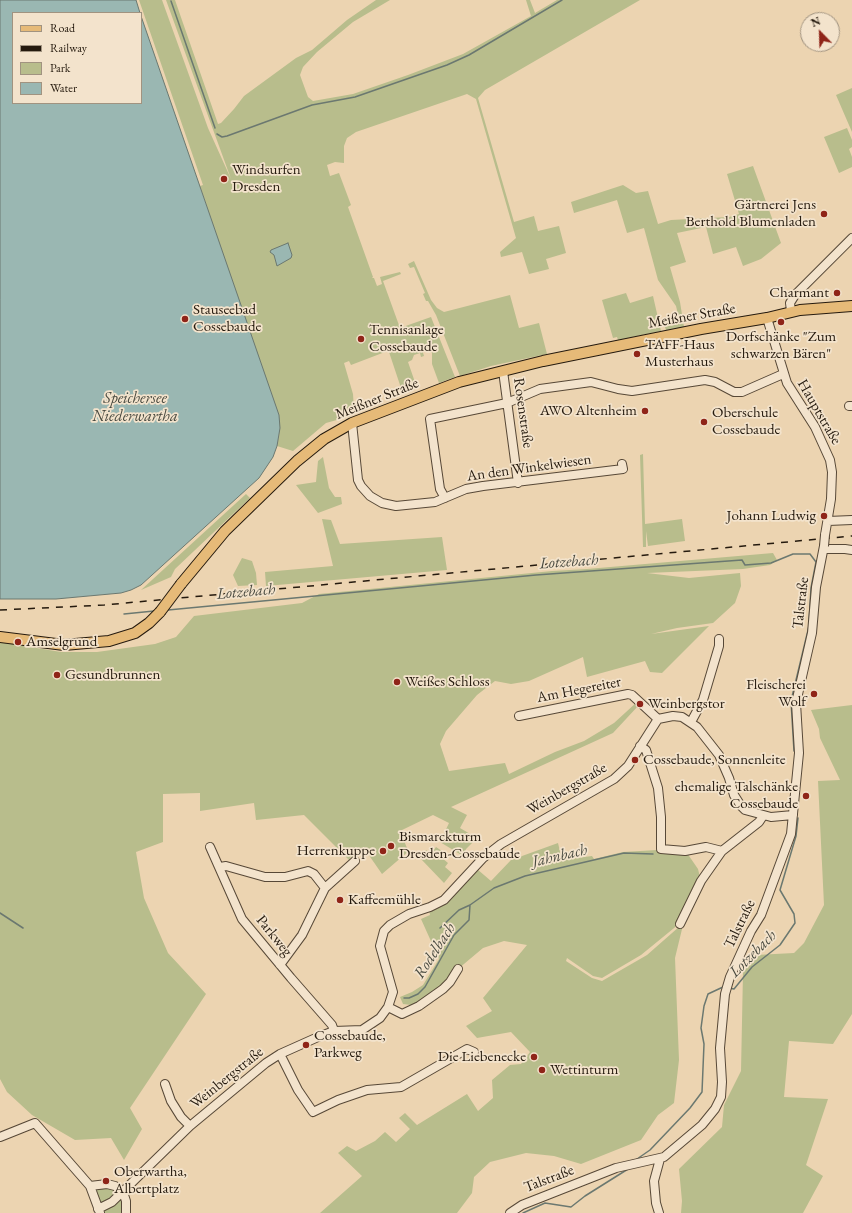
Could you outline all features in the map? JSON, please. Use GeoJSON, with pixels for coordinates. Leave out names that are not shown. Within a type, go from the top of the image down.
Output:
{"type":"FeatureCollection","features":[{"type":"Feature","properties":{"kind":"main road","name":"Meißner Straße"},"geometry":{"type":"LineString","coordinates":[[0,636],[64,645],[115,640],[127,637],[142,629],[160,612],[225,531],[297,461],[324,439],[352,423],[452,385],[503,371],[686,332],[767,318],[791,311],[852,306]]}},
{"type":"Feature","properties":{"kind":"street"},"geometry":{"type":"LineString","coordinates":[[791,311],[790,304],[795,295],[852,238]]}},
{"type":"Feature","properties":{"kind":"street","name":"Hauptstraße"},"geometry":{"type":"LineString","coordinates":[[767,318],[783,374],[790,390],[815,427],[830,460],[832,472],[828,521]]}},
{"type":"Feature","properties":{"kind":"street","name":"Rosenstraße"},"geometry":{"type":"LineString","coordinates":[[503,371],[518,483]]}},
{"type":"Feature","properties":{"kind":"street"},"geometry":{"type":"LineString","coordinates":[[445,498],[440,490],[430,419],[508,403],[540,389],[591,382],[632,391],[705,380],[715,382],[734,392],[742,392],[783,374]]}},
{"type":"Feature","properties":{"kind":"street","name":"An den Winkelwiesen"},"geometry":{"type":"LineString","coordinates":[[352,423],[358,480],[360,486],[370,496],[382,503],[396,506],[435,502],[466,489],[623,470],[622,464]]}},
{"type":"Feature","properties":{"kind":"street"},"geometry":{"type":"LineString","coordinates":[[828,521],[852,520]]}},
{"type":"Feature","properties":{"kind":"street","name":"Talstraße"},"geometry":{"type":"LineString","coordinates":[[510,1213],[522,1205],[616,1168],[660,1159],[670,1154],[702,1125],[715,1108],[720,1096],[722,1082],[720,1048],[725,994],[730,977],[751,931],[761,915],[789,844],[799,753],[796,703],[812,633],[816,587],[828,521]]}},
{"type":"Feature","properties":{"kind":"street"},"geometry":{"type":"LineString","coordinates":[[824,548],[852,550]]}},
{"type":"Feature","properties":{"kind":"street"},"geometry":{"type":"LineString","coordinates":[[691,722],[703,700],[719,646],[719,639]]}},
{"type":"Feature","properties":{"kind":"street","name":"Am Hegereiter"},"geometry":{"type":"LineString","coordinates":[[518,716],[628,694],[632,695],[658,720]]}},
{"type":"Feature","properties":{"kind":"street"},"geometry":{"type":"LineString","coordinates":[[658,720],[673,716],[691,722],[705,736],[719,755],[737,802],[745,810],[763,816],[793,814]]}},
{"type":"Feature","properties":{"kind":"street","name":"Weinbergstraße"},"geometry":{"type":"LineString","coordinates":[[99,1211],[123,1192],[190,1126],[266,1063],[280,1054],[334,1032],[362,1030],[380,1018],[388,1007],[393,988],[380,946],[384,932],[390,925],[409,914],[430,908],[444,900],[482,858],[500,844],[576,799],[609,783],[628,766],[658,720]]}},
{"type":"Feature","properties":{"kind":"street"},"geometry":{"type":"LineString","coordinates":[[640,746],[646,750],[658,788],[662,817],[661,849],[685,851],[706,847],[722,851]]}},
{"type":"Feature","properties":{"kind":"street"},"geometry":{"type":"LineString","coordinates":[[680,924],[702,881],[722,851],[759,822],[763,816]]}},
{"type":"Feature","properties":{"kind":"street","name":"Parkweg"},"geometry":{"type":"LineString","coordinates":[[210,847],[242,919],[280,966],[332,1025],[334,1032]]}},
{"type":"Feature","properties":{"kind":"street"},"geometry":{"type":"LineString","coordinates":[[280,966],[302,935],[325,888],[355,861]]}},
{"type":"Feature","properties":{"kind":"street"},"geometry":{"type":"LineString","coordinates":[[220,867],[226,866],[265,877],[285,877],[308,872],[314,874],[325,888]]}},
{"type":"Feature","properties":{"kind":"street"},"geometry":{"type":"LineString","coordinates":[[388,1007],[402,1014],[419,1006],[443,989],[450,982],[458,969]]}},
{"type":"Feature","properties":{"kind":"street"},"geometry":{"type":"LineString","coordinates":[[280,1054],[298,1090],[313,1112],[338,1100],[367,1090],[401,1087],[467,1050],[474,1052]]}},
{"type":"Feature","properties":{"kind":"street"},"geometry":{"type":"LineString","coordinates":[[164,1084],[171,1101],[181,1117],[190,1126]]}},
{"type":"Feature","properties":{"kind":"street"},"geometry":{"type":"LineString","coordinates":[[0,1137],[35,1123],[90,1186],[99,1211]]}},
{"type":"Feature","properties":{"kind":"street"},"geometry":{"type":"LineString","coordinates":[[659,1213],[656,1203],[654,1181],[660,1159]]}},
{"type":"Feature","properties":{"kind":"street"},"geometry":{"type":"LineString","coordinates":[[90,1186],[107,1184],[115,1186],[123,1192],[126,1201],[126,1213]]}},
{"type":"Feature","properties":{"kind":"green space"},"geometry":{"type":"Polygon","coordinates":[[[139,0],[162,0],[208,128],[231,179],[166,0],[175,0],[218,124],[221,123],[234,109],[244,96],[296,58],[312,50],[347,20],[376,0],[390,0],[353,22],[317,52],[303,67],[300,75],[308,97],[313,101],[353,94],[463,54],[531,16],[526,0],[530,0],[535,13],[557,0],[640,0],[485,90],[478,98],[514,222],[534,216],[538,231],[559,226],[566,253],[546,259],[549,269],[529,274],[522,252],[501,257],[500,252],[516,238],[476,99],[467,94],[356,132],[347,138],[344,146],[344,163],[335,162],[327,165],[330,176],[339,173],[351,205],[348,207],[373,277],[372,278],[374,278],[377,286],[382,284],[380,277],[400,272],[401,274],[383,281],[400,328],[431,317],[455,377],[439,383],[432,364],[432,353],[429,347],[422,349],[424,356],[421,357],[420,353],[414,355],[412,360],[408,362],[417,388],[403,394],[387,346],[383,347],[385,352],[351,365],[349,361],[344,363],[353,394],[354,410],[350,411],[351,416],[326,423],[293,451],[277,446],[279,433],[200,186],[203,185],[139,0]]]}},
{"type":"Feature","properties":{"kind":"green space"},"geometry":{"type":"Polygon","coordinates":[[[852,88],[852,132],[836,95],[852,88]]]}},
{"type":"Feature","properties":{"kind":"green space"},"geometry":{"type":"Polygon","coordinates":[[[847,128],[852,140],[852,147],[849,149],[852,157],[852,167],[839,173],[824,137],[847,128]]]}},
{"type":"Feature","properties":{"kind":"green space"},"geometry":{"type":"Polygon","coordinates":[[[753,166],[781,243],[761,259],[743,266],[736,247],[713,254],[706,227],[677,233],[686,262],[670,267],[680,302],[684,327],[666,330],[665,327],[680,323],[676,306],[658,280],[644,228],[627,233],[617,200],[574,213],[571,202],[623,185],[636,193],[648,191],[658,224],[671,220],[729,217],[739,214],[727,174],[753,166]]]}},
{"type":"Feature","properties":{"kind":"green space"},"geometry":{"type":"Polygon","coordinates":[[[414,261],[431,300],[437,308],[444,312],[510,295],[519,328],[539,323],[547,354],[491,366],[460,376],[436,315],[423,294],[425,293],[414,267],[410,268],[408,264],[414,261]]]}},
{"type":"Feature","properties":{"kind":"green space"},"geometry":{"type":"Polygon","coordinates":[[[626,293],[630,303],[653,296],[661,331],[618,340],[617,337],[613,338],[602,300],[626,293]]]}},
{"type":"Feature","properties":{"kind":"green space"},"geometry":{"type":"Polygon","coordinates":[[[643,454],[645,524],[682,519],[685,541],[648,546],[646,531],[646,547],[643,547],[640,455],[643,454]]]}},
{"type":"Feature","properties":{"kind":"green space"},"geometry":{"type":"Polygon","coordinates":[[[323,457],[329,488],[335,497],[341,497],[342,504],[318,513],[296,485],[316,482],[318,461],[323,457]]]}},
{"type":"Feature","properties":{"kind":"green space"},"geometry":{"type":"Polygon","coordinates":[[[246,494],[250,498],[175,569],[171,577],[141,590],[246,494]]]}},
{"type":"Feature","properties":{"kind":"green space"},"geometry":{"type":"Polygon","coordinates":[[[322,519],[331,520],[340,544],[442,537],[447,570],[266,586],[265,572],[333,566],[322,519]]]}},
{"type":"Feature","properties":{"kind":"green space"},"geometry":{"type":"Polygon","coordinates":[[[773,553],[777,560],[770,565],[743,569],[647,573],[689,578],[740,573],[741,586],[735,603],[713,623],[677,628],[651,634],[709,626],[662,673],[650,672],[645,661],[587,677],[583,657],[529,681],[511,684],[495,681],[477,695],[446,731],[440,744],[449,771],[505,763],[509,774],[555,752],[584,741],[614,723],[637,702],[639,705],[613,733],[451,807],[467,815],[460,828],[477,838],[466,849],[463,856],[440,842],[449,823],[433,815],[400,831],[407,848],[410,850],[382,874],[366,851],[354,859],[351,857],[349,860],[304,815],[256,820],[254,803],[200,811],[200,793],[163,794],[163,842],[136,852],[144,898],[168,953],[206,994],[130,1108],[142,1129],[124,1160],[111,1138],[75,1140],[32,1115],[7,1092],[0,1079],[0,642],[61,652],[97,652],[155,644],[176,637],[194,616],[302,603],[319,594],[552,571],[773,553]]]}},
{"type":"Feature","properties":{"kind":"green space"},"geometry":{"type":"Polygon","coordinates":[[[242,558],[252,561],[256,573],[257,585],[238,586],[233,575],[242,558]]]}},
{"type":"Feature","properties":{"kind":"green space"},"geometry":{"type":"Polygon","coordinates":[[[852,705],[852,1014],[833,1044],[789,1041],[784,1097],[828,1099],[806,1165],[823,1176],[803,1213],[681,1213],[682,1201],[679,1169],[722,1127],[724,1105],[741,1071],[743,972],[756,955],[794,953],[804,943],[824,905],[818,781],[840,780],[820,738],[819,729],[811,710],[852,705]]]}},
{"type":"Feature","properties":{"kind":"green space"},"geometry":{"type":"Polygon","coordinates":[[[558,843],[562,860],[592,856],[594,859],[623,852],[657,850],[687,853],[698,869],[701,881],[683,925],[675,958],[679,1060],[674,1103],[658,1115],[641,1140],[581,1164],[554,1156],[526,1153],[490,1162],[474,1177],[472,1193],[457,1213],[320,1213],[362,1176],[338,1153],[347,1146],[356,1151],[375,1141],[385,1132],[396,1142],[410,1129],[399,1118],[405,1113],[417,1125],[467,1094],[478,1111],[493,1098],[492,1080],[510,1065],[521,1064],[530,1052],[511,1032],[477,1038],[466,1026],[492,1011],[483,998],[527,945],[504,941],[483,948],[458,969],[450,982],[419,1006],[403,1004],[400,997],[423,985],[439,959],[421,919],[430,915],[429,910],[477,869],[491,881],[511,860],[558,843]],[[679,924],[641,955],[602,978],[593,976],[567,958],[566,961],[592,978],[602,981],[647,955],[680,926],[679,924]]]}},
{"type":"Feature","properties":{"kind":"green space"},"geometry":{"type":"Polygon","coordinates":[[[436,847],[445,853],[442,858],[448,863],[445,867],[452,873],[444,883],[421,859],[426,850],[431,854],[436,847]]]}},
{"type":"Feature","properties":{"kind":"green space"},"geometry":{"type":"Polygon","coordinates":[[[110,1187],[117,1191],[122,1198],[124,1213],[103,1213],[94,1189],[110,1187]]]}},
{"type":"Feature","properties":{"kind":"water","name":"Speichersee Niederwartha"},"geometry":{"type":"Polygon","coordinates":[[[0,0],[136,0],[140,12],[12,12],[12,104],[142,104],[142,19],[279,415],[280,428],[277,446],[273,457],[259,478],[141,585],[121,593],[56,599],[0,599],[0,0]]]}},
{"type":"Feature","properties":{"kind":"water"},"geometry":{"type":"Polygon","coordinates":[[[288,243],[292,255],[291,258],[277,266],[274,255],[270,252],[271,250],[288,243]]]}},
{"type":"Feature","properties":{"kind":"waterway"},"geometry":{"type":"LineString","coordinates":[[217,134],[222,137],[227,136],[312,105],[355,97],[447,65],[469,55],[562,0]]}},
{"type":"Feature","properties":{"kind":"waterway"},"geometry":{"type":"LineString","coordinates":[[171,1],[215,128]]}},
{"type":"Feature","properties":{"kind":"waterway","name":"Lotzebach"},"geometry":{"type":"LineString","coordinates":[[168,610],[536,575],[742,560],[745,565],[771,563],[793,554],[810,554],[816,562],[811,588],[809,622]]}},
{"type":"Feature","properties":{"kind":"waterway","name":"Lotzebach"},"geometry":{"type":"LineString","coordinates":[[124,614],[154,611]]}},
{"type":"Feature","properties":{"kind":"waterway","name":"Lotzebach"},"geometry":{"type":"LineString","coordinates":[[794,751],[791,701],[809,626]]}},
{"type":"Feature","properties":{"kind":"waterway","name":"Lotzebach"},"geometry":{"type":"LineString","coordinates":[[729,988],[734,989],[752,967],[780,945],[795,923],[794,914],[780,890],[796,836],[798,818]]}},
{"type":"Feature","properties":{"kind":"waterway","name":"Jahnbach"},"geometry":{"type":"LineString","coordinates":[[440,928],[459,910],[470,905],[494,888],[525,876],[624,853],[653,854]]}},
{"type":"Feature","properties":{"kind":"waterway","name":"Rodelbach"},"geometry":{"type":"LineString","coordinates":[[404,998],[409,998],[418,994],[425,987],[454,935],[469,920],[470,905]]}},
{"type":"Feature","properties":{"kind":"waterway"},"geometry":{"type":"LineString","coordinates":[[0,913],[23,928]]}},
{"type":"Feature","properties":{"kind":"waterway","name":"Lotzebach"},"geometry":{"type":"LineString","coordinates":[[637,1159],[650,1150],[690,1108],[702,1092],[704,1044],[701,1028],[704,1006],[708,994],[723,987]]}},
{"type":"Feature","properties":{"kind":"waterway","name":"Lotzebach"},"geometry":{"type":"LineString","coordinates":[[523,1213],[545,1203],[571,1207],[585,1196],[628,1169]]}},
{"type":"Feature","properties":{"kind":"railway"},"geometry":{"type":"LineString","coordinates":[[0,610],[104,605],[852,536]]}},
{"type":"Feature","properties":{"kind":"place","name":"Windsurfen Dresden"},"geometry":{"type":"Point","coordinates":[224,179]}},
{"type":"Feature","properties":{"kind":"place","name":"Gärtnerei Jens Berthold Blumenladen"},"geometry":{"type":"Point","coordinates":[824,214]}},
{"type":"Feature","properties":{"kind":"place","name":"Charmant"},"geometry":{"type":"Point","coordinates":[837,293]}},
{"type":"Feature","properties":{"kind":"place","name":"Stauseebad Cossebaude"},"geometry":{"type":"Point","coordinates":[185,319]}},
{"type":"Feature","properties":{"kind":"place","name":"Dorfschänke \"Zum schwarzen Bären\""},"geometry":{"type":"Point","coordinates":[781,322]}},
{"type":"Feature","properties":{"kind":"place","name":"Tennisanlage Cossebaude"},"geometry":{"type":"Point","coordinates":[361,339]}},
{"type":"Feature","properties":{"kind":"place","name":"TAFF-Haus Musterhaus"},"geometry":{"type":"Point","coordinates":[637,354]}},
{"type":"Feature","properties":{"kind":"place","name":"AWO Altenheim"},"geometry":{"type":"Point","coordinates":[645,411]}},
{"type":"Feature","properties":{"kind":"place","name":"Oberschule Cossebaude"},"geometry":{"type":"Point","coordinates":[704,422]}},
{"type":"Feature","properties":{"kind":"place","name":"Johann Ludwig"},"geometry":{"type":"Point","coordinates":[824,516]}},
{"type":"Feature","properties":{"kind":"place","name":"Amselgrund"},"geometry":{"type":"Point","coordinates":[18,642]}},
{"type":"Feature","properties":{"kind":"place","name":"Gesundbrunnen"},"geometry":{"type":"Point","coordinates":[57,675]}},
{"type":"Feature","properties":{"kind":"place","name":"Weißes Schloss"},"geometry":{"type":"Point","coordinates":[397,682]}},
{"type":"Feature","properties":{"kind":"place","name":"Fleischerei Wolf"},"geometry":{"type":"Point","coordinates":[814,694]}},
{"type":"Feature","properties":{"kind":"place","name":"Weinbergstor"},"geometry":{"type":"Point","coordinates":[640,704]}},
{"type":"Feature","properties":{"kind":"place","name":"Cossebaude, Sonnenleite"},"geometry":{"type":"Point","coordinates":[635,760]}},
{"type":"Feature","properties":{"kind":"place","name":"ehemalige Talschänke Cossebaude"},"geometry":{"type":"Point","coordinates":[806,796]}},
{"type":"Feature","properties":{"kind":"place","name":"Bismarckturm Dresden-Cossebaude"},"geometry":{"type":"Point","coordinates":[391,846]}},
{"type":"Feature","properties":{"kind":"place","name":"Herrenkuppe"},"geometry":{"type":"Point","coordinates":[383,851]}},
{"type":"Feature","properties":{"kind":"place","name":"Kaffeemühle"},"geometry":{"type":"Point","coordinates":[340,900]}},
{"type":"Feature","properties":{"kind":"place","name":"Cossebaude, Parkweg"},"geometry":{"type":"Point","coordinates":[306,1045]}},
{"type":"Feature","properties":{"kind":"place","name":"Die Liebenecke"},"geometry":{"type":"Point","coordinates":[534,1057]}},
{"type":"Feature","properties":{"kind":"place","name":"Wettinturm"},"geometry":{"type":"Point","coordinates":[542,1070]}},
{"type":"Feature","properties":{"kind":"place","name":"Oberwartha, Albertplatz"},"geometry":{"type":"Point","coordinates":[106,1181]}}]}
